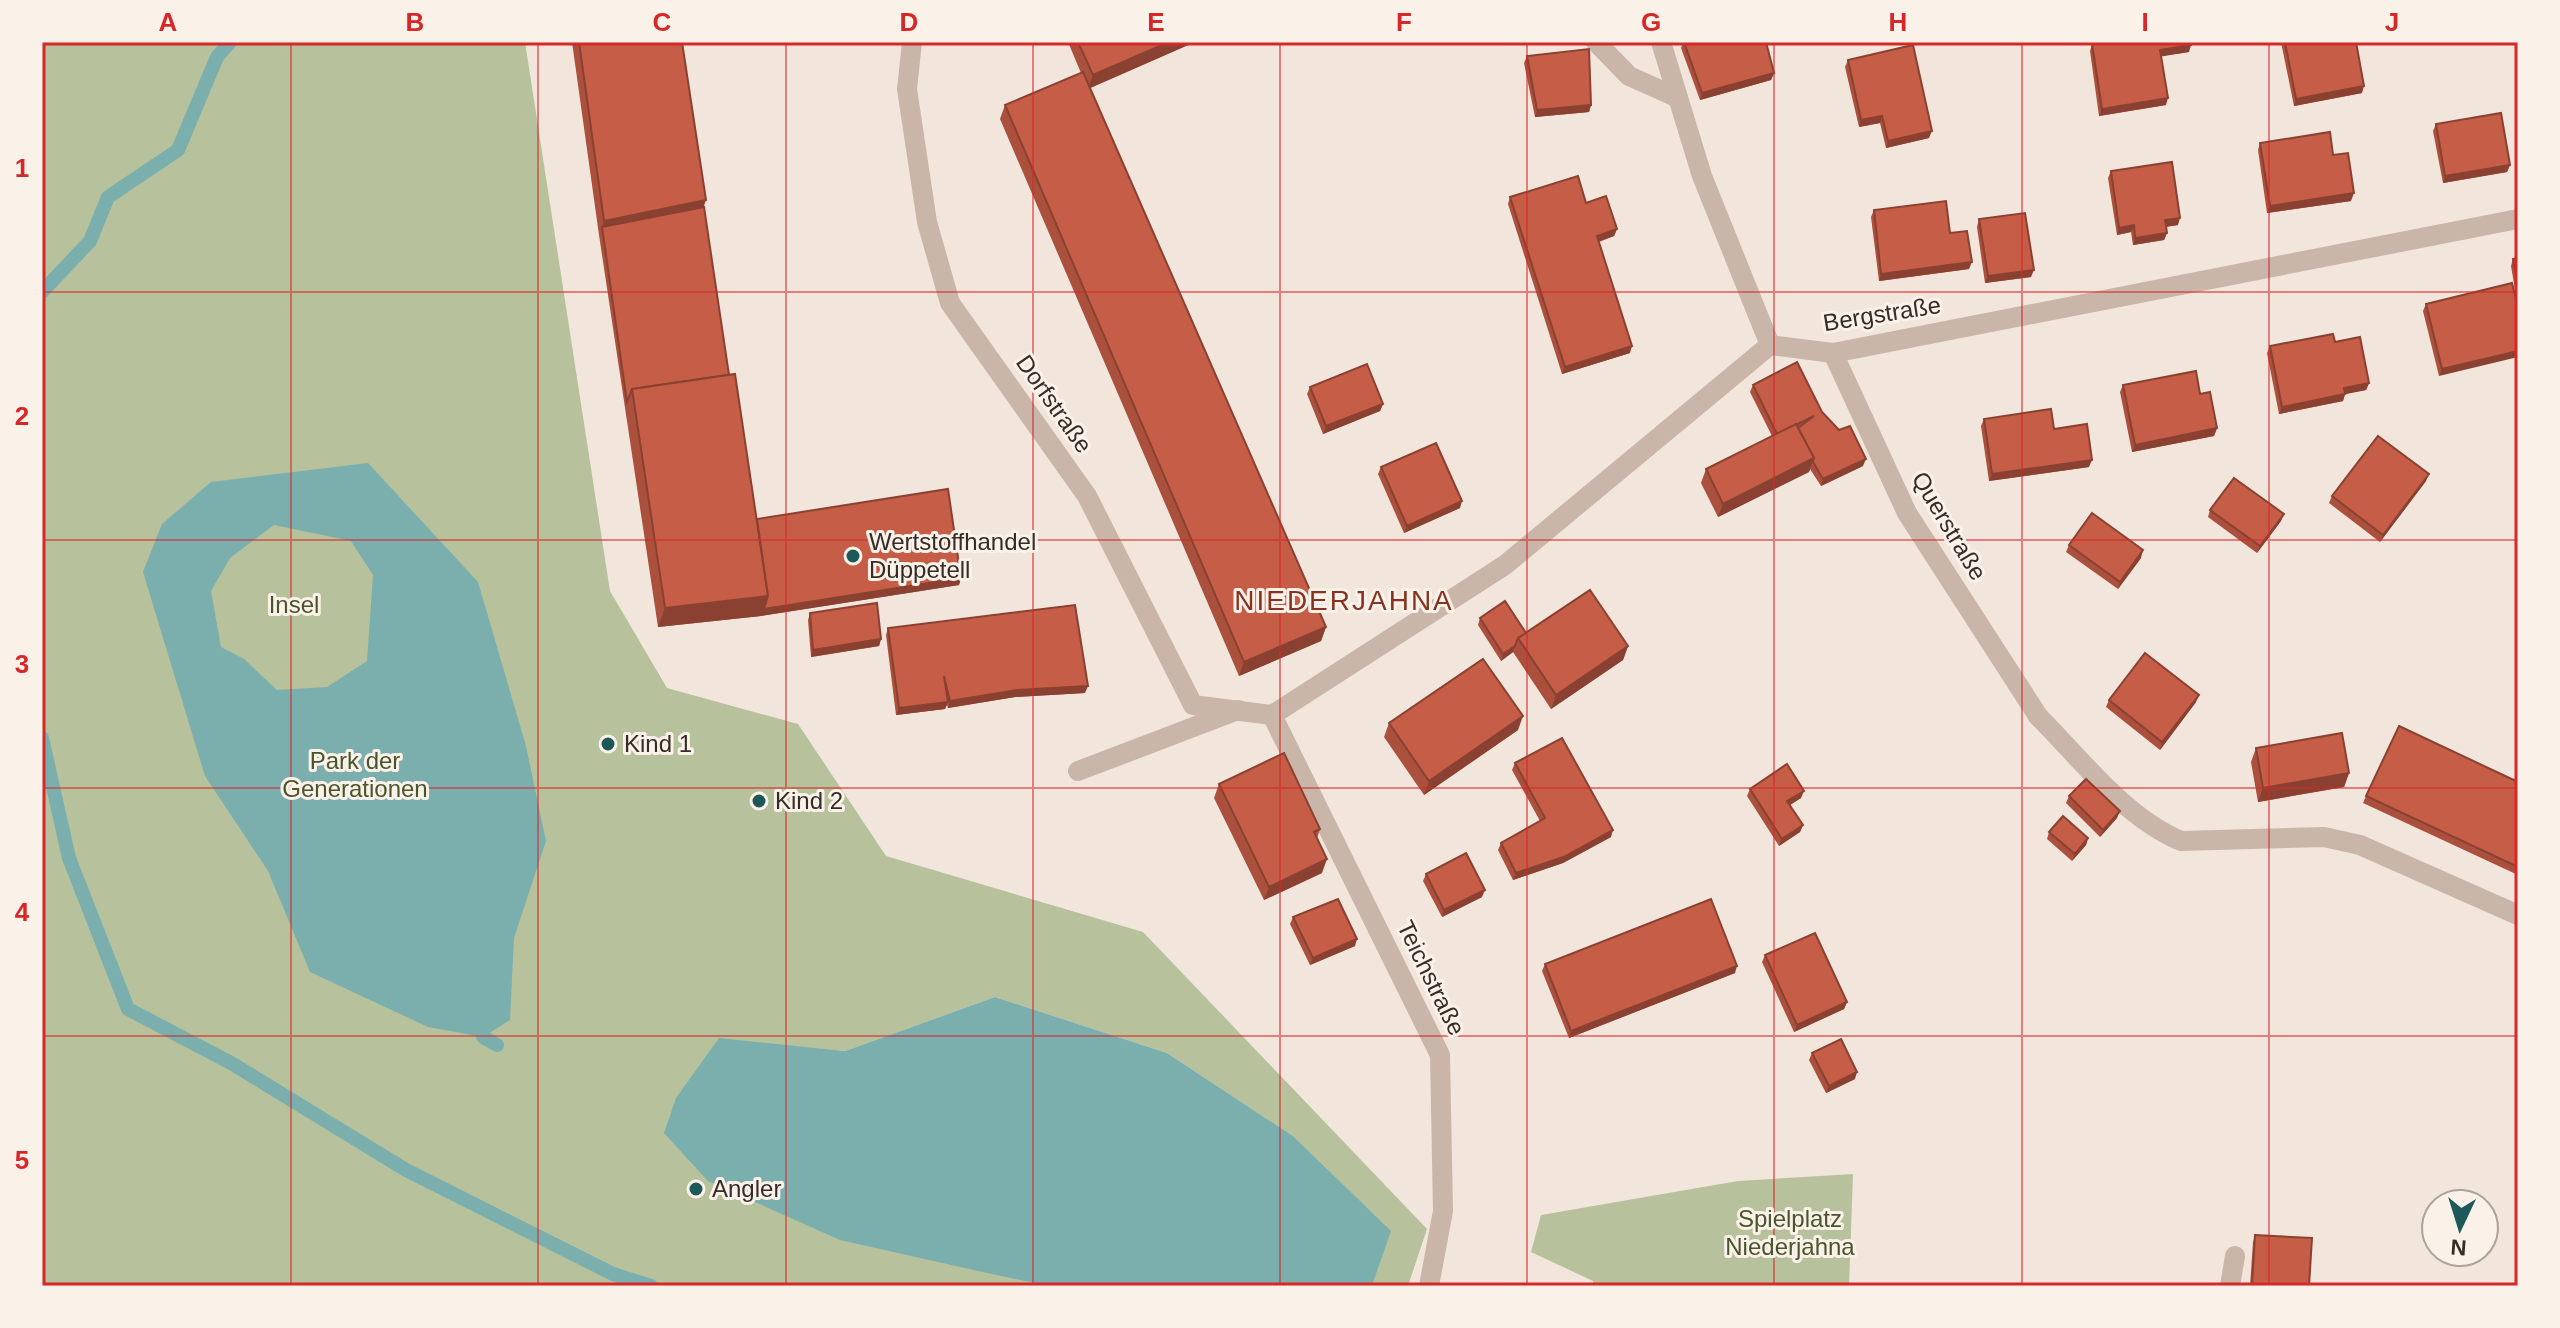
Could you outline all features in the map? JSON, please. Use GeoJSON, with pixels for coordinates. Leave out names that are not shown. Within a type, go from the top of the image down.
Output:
{"type":"FeatureCollection","features":[{"type":"Feature","properties":{"kind":"street","name":"Dorfstraße"},"geometry":{"type":"LineString","coordinates":[[912,42],[907,89],[927,222],[950,303],[1087,496],[1193,705],[1272,715]]}},
{"type":"Feature","properties":{"kind":"street"},"geometry":{"type":"LineString","coordinates":[[1596,42],[1629,76],[1678,98]]}},
{"type":"Feature","properties":{"kind":"street"},"geometry":{"type":"LineString","coordinates":[[1272,715],[1505,565],[1770,345],[1702,176],[1661,42]]}},
{"type":"Feature","properties":{"kind":"street","name":"Bergstraße"},"geometry":{"type":"LineString","coordinates":[[1770,345],[1833,353],[2518,219]]}},
{"type":"Feature","properties":{"kind":"street","name":"Querstraße"},"geometry":{"type":"LineString","coordinates":[[1833,353],[1907,513],[2038,716],[2136,814],[2160,832],[2181,841],[2324,837],[2360,845],[2518,915]]}},
{"type":"Feature","properties":{"kind":"street"},"geometry":{"type":"LineString","coordinates":[[1078,771],[1238,710]]}},
{"type":"Feature","properties":{"kind":"street","name":"Teichstraße"},"geometry":{"type":"LineString","coordinates":[[1272,715],[1440,1055],[1443,1211],[1429,1286]]}},
{"type":"Feature","properties":{"kind":"street"},"geometry":{"type":"LineString","coordinates":[[2230,1286],[2235,1256]]}},
{"type":"Feature","properties":{"kind":"green space","name":"Park der Generationen"},"geometry":{"type":"Polygon","coordinates":[[[42,42],[525,42],[610,591],[667,688],[798,724],[886,856],[1143,932],[1427,1229],[1408,1286],[1372,1286],[1390,1231],[1293,1136],[1167,1053],[995,997],[845,1051],[759,1043],[1054,1286],[42,1286],[42,42]]]}},
{"type":"Feature","properties":{"kind":"green space","name":"Spielplatz Niederjahna"},"geometry":{"type":"Polygon","coordinates":[[[1853,1174],[1849,1286],[1593,1286],[1593,1281],[1531,1252],[1541,1215],[1738,1181],[1853,1174]]]}},
{"type":"Feature","properties":{"kind":"water"},"geometry":{"type":"Polygon","coordinates":[[[368,463],[478,582],[526,746],[546,841],[514,938],[510,1020],[483,1037],[428,1027],[310,972],[268,871],[205,776],[143,572],[162,524],[211,482],[368,463]],[[274,525],[230,558],[211,591],[221,647],[244,659],[277,690],[327,687],[367,661],[373,575],[351,541],[274,525]]]}},
{"type":"Feature","properties":{"kind":"water"},"geometry":{"type":"Polygon","coordinates":[[[995,997],[1167,1053],[1293,1136],[1391,1231],[1372,1286],[1049,1286],[978,1271],[840,1240],[708,1181],[664,1133],[676,1098],[719,1038],[845,1051],[995,997]]]}},
{"type":"Feature","properties":{"kind":"building"},"geometry":{"type":"Polygon","coordinates":[[[579,42],[682,42],[706,200],[604,221],[579,42]]]}},
{"type":"Feature","properties":{"kind":"building"},"geometry":{"type":"Polygon","coordinates":[[[1078,42],[1169,42],[1093,75],[1078,42]]]}},
{"type":"Feature","properties":{"kind":"building"},"geometry":{"type":"Polygon","coordinates":[[[1684,42],[1766,42],[1774,73],[1702,93],[1684,42]]]}},
{"type":"Feature","properties":{"kind":"building"},"geometry":{"type":"Polygon","coordinates":[[[2191,42],[2191,45],[2160,50],[2168,98],[2102,109],[2092,44],[2191,42]]]}},
{"type":"Feature","properties":{"kind":"building"},"geometry":{"type":"Polygon","coordinates":[[[2285,42],[2356,42],[2364,86],[2296,99],[2285,42]]]}},
{"type":"Feature","properties":{"kind":"building"},"geometry":{"type":"Polygon","coordinates":[[[1913,45],[1932,131],[1888,141],[1882,116],[1861,120],[1848,60],[1913,45]]]}},
{"type":"Feature","properties":{"kind":"building"},"geometry":{"type":"Polygon","coordinates":[[[1589,49],[1591,105],[1537,110],[1527,56],[1589,49]]]}},
{"type":"Feature","properties":{"kind":"building"},"geometry":{"type":"Polygon","coordinates":[[[1083,72],[1326,627],[1244,662],[1005,105],[1083,72]]]}},
{"type":"Feature","properties":{"kind":"building"},"geometry":{"type":"Polygon","coordinates":[[[2501,113],[2510,165],[2445,176],[2436,124],[2501,113]]]}},
{"type":"Feature","properties":{"kind":"building"},"geometry":{"type":"Polygon","coordinates":[[[2330,132],[2333,155],[2348,153],[2354,193],[2270,206],[2260,143],[2330,132]]]}},
{"type":"Feature","properties":{"kind":"building"},"geometry":{"type":"Polygon","coordinates":[[[2172,162],[2180,218],[2165,220],[2167,233],[2135,238],[2134,225],[2119,228],[2111,171],[2172,162]]]}},
{"type":"Feature","properties":{"kind":"building"},"geometry":{"type":"Polygon","coordinates":[[[1578,176],[1586,203],[1606,196],[1617,229],[1597,236],[1632,346],[1565,367],[1510,197],[1578,176]]]}},
{"type":"Feature","properties":{"kind":"building"},"geometry":{"type":"Polygon","coordinates":[[[1946,201],[1950,233],[1967,231],[1972,262],[1881,274],[1874,210],[1946,201]]]}},
{"type":"Feature","properties":{"kind":"building"},"geometry":{"type":"Polygon","coordinates":[[[704,207],[729,375],[632,389],[627,402],[602,227],[704,207]]]}},
{"type":"Feature","properties":{"kind":"building"},"geometry":{"type":"Polygon","coordinates":[[[2025,213],[2034,270],[1988,276],[1979,219],[2025,213]]]}},
{"type":"Feature","properties":{"kind":"building"},"geometry":{"type":"Polygon","coordinates":[[[2518,258],[2518,286],[2513,259],[2518,258]]]}},
{"type":"Feature","properties":{"kind":"building"},"geometry":{"type":"Polygon","coordinates":[[[2512,283],[2518,307],[2518,351],[2442,369],[2426,304],[2512,283]]]}},
{"type":"Feature","properties":{"kind":"building"},"geometry":{"type":"Polygon","coordinates":[[[2333,334],[2335,342],[2360,337],[2369,383],[2344,388],[2345,394],[2282,407],[2270,346],[2333,334]]]}},
{"type":"Feature","properties":{"kind":"building"},"geometry":{"type":"Polygon","coordinates":[[[1797,362],[1822,412],[1839,430],[1850,426],[1866,459],[1823,479],[1798,428],[1814,416],[1777,434],[1753,385],[1797,362]]]}},
{"type":"Feature","properties":{"kind":"building"},"geometry":{"type":"Polygon","coordinates":[[[1367,364],[1383,404],[1326,426],[1310,387],[1367,364]]]}},
{"type":"Feature","properties":{"kind":"building"},"geometry":{"type":"Polygon","coordinates":[[[2196,371],[2200,394],[2210,392],[2217,428],[2135,445],[2123,385],[2196,371]]]}},
{"type":"Feature","properties":{"kind":"building"},"geometry":{"type":"Polygon","coordinates":[[[735,374],[768,596],[665,608],[632,389],[735,374]]]}},
{"type":"Feature","properties":{"kind":"building"},"geometry":{"type":"Polygon","coordinates":[[[2051,409],[2054,429],[2087,424],[2092,460],[1992,474],[1984,419],[2051,409]]]}},
{"type":"Feature","properties":{"kind":"building"},"geometry":{"type":"Polygon","coordinates":[[[1796,424],[1814,458],[1723,504],[1706,469],[1796,424]]]}},
{"type":"Feature","properties":{"kind":"building"},"geometry":{"type":"Polygon","coordinates":[[[2378,436],[2429,474],[2383,535],[2332,496],[2378,436]]]}},
{"type":"Feature","properties":{"kind":"building"},"geometry":{"type":"Polygon","coordinates":[[[1436,443],[1462,501],[1407,526],[1381,467],[1436,443]]]}},
{"type":"Feature","properties":{"kind":"building"},"geometry":{"type":"Polygon","coordinates":[[[2234,478],[2284,514],[2260,546],[2210,510],[2234,478]]]}},
{"type":"Feature","properties":{"kind":"building","name":"Wertstoffhandel Düppetell"},"geometry":{"type":"Polygon","coordinates":[[[948,489],[961,578],[764,609],[768,596],[757,519],[948,489]]]}},
{"type":"Feature","properties":{"kind":"building"},"geometry":{"type":"Polygon","coordinates":[[[2092,513],[2143,550],[2120,582],[2069,545],[2092,513]]]}},
{"type":"Feature","properties":{"kind":"building"},"geometry":{"type":"Polygon","coordinates":[[[1590,590],[1628,646],[1556,695],[1518,638],[1590,590]]]}},
{"type":"Feature","properties":{"kind":"building"},"geometry":{"type":"Polygon","coordinates":[[[1505,601],[1526,633],[1503,654],[1480,618],[1505,601]]]}},
{"type":"Feature","properties":{"kind":"building"},"geometry":{"type":"Polygon","coordinates":[[[877,603],[881,639],[813,650],[810,613],[877,603]]]}},
{"type":"Feature","properties":{"kind":"building"},"geometry":{"type":"Polygon","coordinates":[[[1075,605],[1088,686],[1017,690],[950,701],[944,676],[948,702],[899,708],[888,628],[1075,605]]]}},
{"type":"Feature","properties":{"kind":"building"},"geometry":{"type":"Polygon","coordinates":[[[2145,653],[2199,695],[2162,742],[2109,700],[2145,653]]]}},
{"type":"Feature","properties":{"kind":"building"},"geometry":{"type":"Polygon","coordinates":[[[1483,659],[1523,716],[1429,781],[1389,723],[1483,659]]]}},
{"type":"Feature","properties":{"kind":"building"},"geometry":{"type":"Polygon","coordinates":[[[2399,726],[2518,782],[2518,867],[2366,796],[2399,726]]]}},
{"type":"Feature","properties":{"kind":"building"},"geometry":{"type":"Polygon","coordinates":[[[2342,733],[2349,773],[2263,788],[2256,748],[2342,733]]]}},
{"type":"Feature","properties":{"kind":"building"},"geometry":{"type":"Polygon","coordinates":[[[1562,738],[1613,830],[1566,856],[1516,873],[1501,843],[1545,818],[1515,763],[1562,738]]]}},
{"type":"Feature","properties":{"kind":"building"},"geometry":{"type":"Polygon","coordinates":[[[1284,753],[1320,829],[1314,832],[1327,859],[1269,887],[1219,784],[1284,753]]]}},
{"type":"Feature","properties":{"kind":"building"},"geometry":{"type":"Polygon","coordinates":[[[1787,764],[1804,791],[1787,801],[1803,825],[1782,839],[1750,789],[1787,764]]]}},
{"type":"Feature","properties":{"kind":"building"},"geometry":{"type":"Polygon","coordinates":[[[2086,779],[2120,811],[2103,830],[2069,796],[2086,779]]]}},
{"type":"Feature","properties":{"kind":"building"},"geometry":{"type":"Polygon","coordinates":[[[2063,816],[2088,838],[2075,854],[2049,832],[2063,816]]]}},
{"type":"Feature","properties":{"kind":"building"},"geometry":{"type":"Polygon","coordinates":[[[1466,853],[1485,890],[1444,910],[1426,874],[1466,853]]]}},
{"type":"Feature","properties":{"kind":"building"},"geometry":{"type":"Polygon","coordinates":[[[1338,899],[1357,939],[1313,958],[1293,917],[1338,899]]]}},
{"type":"Feature","properties":{"kind":"building"},"geometry":{"type":"Polygon","coordinates":[[[1711,899],[1737,966],[1571,1031],[1545,964],[1711,899]]]}},
{"type":"Feature","properties":{"kind":"building"},"geometry":{"type":"Polygon","coordinates":[[[1815,933],[1847,1002],[1797,1025],[1765,955],[1815,933]]]}},
{"type":"Feature","properties":{"kind":"building"},"geometry":{"type":"Polygon","coordinates":[[[1841,1039],[1857,1072],[1829,1086],[1812,1053],[1841,1039]]]}},
{"type":"Feature","properties":{"kind":"building"},"geometry":{"type":"Polygon","coordinates":[[[2255,1235],[2312,1238],[2309,1286],[2252,1286],[2255,1235]]]}},
{"type":"Feature","properties":{"kind":"waterway"},"geometry":{"type":"LineString","coordinates":[[42,292],[90,241],[108,197],[178,150],[217,57],[230,42]]}},
{"type":"Feature","properties":{"kind":"waterway"},"geometry":{"type":"LineString","coordinates":[[42,738],[69,858],[128,1009],[231,1063],[406,1170],[613,1274],[651,1286]]}},
{"type":"Feature","properties":{"kind":"waterway"},"geometry":{"type":"LineString","coordinates":[[483,1037],[497,1045]]}},
{"type":"Feature","properties":{"kind":"place","name":"Wertstoffhandel Düppetell"},"geometry":{"type":"Point","coordinates":[853,556]}},
{"type":"Feature","properties":{"kind":"place","name":"Kind 1"},"geometry":{"type":"Point","coordinates":[608,744]}},
{"type":"Feature","properties":{"kind":"place","name":"Kind 2"},"geometry":{"type":"Point","coordinates":[759,801]}},
{"type":"Feature","properties":{"kind":"place","name":"Angler"},"geometry":{"type":"Point","coordinates":[696,1189]}},
{"type":"Feature","properties":{"kind":"district","name":"NIEDERJAHNA"},"geometry":{"type":"Point","coordinates":[1344,600]}},
{"type":"Feature","properties":{"kind":"park label","name":"Insel"},"geometry":{"type":"Point","coordinates":[294,605]}}]}
